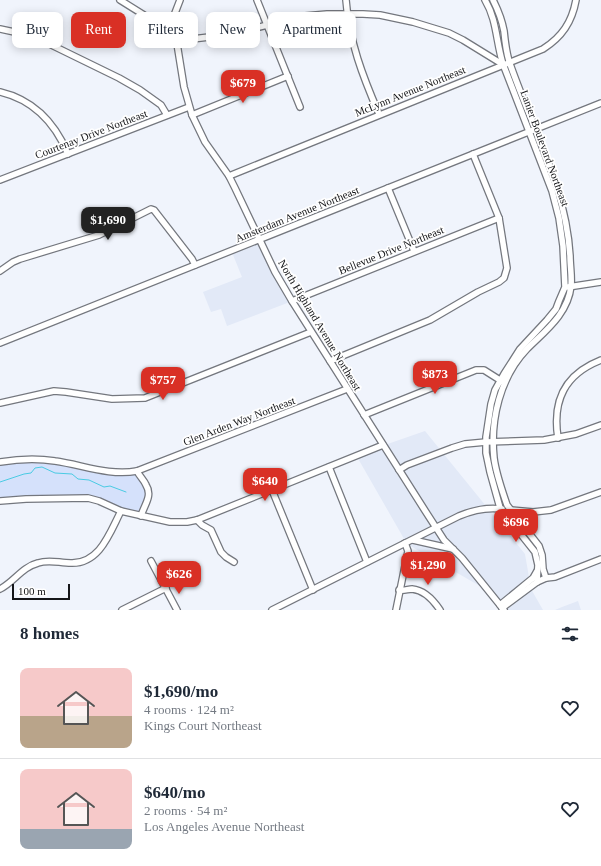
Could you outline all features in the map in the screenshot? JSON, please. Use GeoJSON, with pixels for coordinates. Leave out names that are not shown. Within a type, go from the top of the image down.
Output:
{"type":"FeatureCollection","features":[{"type":"Feature","properties":{"kind":"street"},"geometry":{"type":"LineString","coordinates":[[120,0],[139,12]]}},
{"type":"Feature","properties":{"kind":"street","name":"North Highland Avenue Northeast"},"geometry":{"type":"LineString","coordinates":[[176,12],[180,0]]}},
{"type":"Feature","properties":{"kind":"street"},"geometry":{"type":"LineString","coordinates":[[257,0],[300,107]]}},
{"type":"Feature","properties":{"kind":"street"},"geometry":{"type":"LineString","coordinates":[[346,0],[347,12]]}},
{"type":"Feature","properties":{"kind":"street","name":"Lanier Boulevard Northeast"},"geometry":{"type":"LineString","coordinates":[[485,0],[495,24],[502,64],[563,221]]}},
{"type":"Feature","properties":{"kind":"street","name":"Lanier Boulevard Northeast"},"geometry":{"type":"LineString","coordinates":[[493,0],[499,14],[509,62],[556,184],[563,221],[563,246],[568,287],[556,310],[510,362],[491,404],[487,423],[486,442],[486,453],[490,472],[505,509],[535,552],[540,570],[546,578]]}},
{"type":"Feature","properties":{"kind":"street","name":"McLynn Avenue Northeast"},"geometry":{"type":"LineString","coordinates":[[229,176],[502,64],[543,49],[557,39],[568,24],[576,0]]}},
{"type":"Feature","properties":{"kind":"street"},"geometry":{"type":"LineString","coordinates":[[356,13],[396,18],[430,27],[463,40],[502,64]]}},
{"type":"Feature","properties":{"kind":"street"},"geometry":{"type":"LineString","coordinates":[[198,38],[245,31],[267,25]]}},
{"type":"Feature","properties":{"kind":"street"},"geometry":{"type":"LineString","coordinates":[[0,28],[33,36],[119,78],[140,90],[160,105],[167,115]]}},
{"type":"Feature","properties":{"kind":"street"},"geometry":{"type":"LineString","coordinates":[[498,46],[505,46]]}},
{"type":"Feature","properties":{"kind":"street","name":"North Highland Avenue Northeast"},"geometry":{"type":"LineString","coordinates":[[178,48],[184,87],[192,115],[205,142],[229,176],[275,272],[311,332],[436,528],[502,608]]}},
{"type":"Feature","properties":{"kind":"street"},"geometry":{"type":"LineString","coordinates":[[354,48],[380,114]]}},
{"type":"Feature","properties":{"kind":"street"},"geometry":{"type":"LineString","coordinates":[[192,115],[288,76]]}},
{"type":"Feature","properties":{"kind":"street"},"geometry":{"type":"LineString","coordinates":[[0,92],[30,104],[41,113],[58,134],[68,154]]}},
{"type":"Feature","properties":{"kind":"street","name":"Amsterdam Avenue Northeast"},"geometry":{"type":"LineString","coordinates":[[0,341],[260,240],[601,103]]}},
{"type":"Feature","properties":{"kind":"street","name":"Courtenay Drive Northeast"},"geometry":{"type":"LineString","coordinates":[[0,180],[189,107]]}},
{"type":"Feature","properties":{"kind":"street"},"geometry":{"type":"LineString","coordinates":[[330,361],[430,320],[502,280],[506,275],[507,268],[499,218],[473,154]]}},
{"type":"Feature","properties":{"kind":"street"},"geometry":{"type":"LineString","coordinates":[[388,188],[414,251]]}},
{"type":"Feature","properties":{"kind":"street"},"geometry":{"type":"LineString","coordinates":[[0,271],[9,264],[20,259],[99,235],[151,209],[154,210],[195,265]]}},
{"type":"Feature","properties":{"kind":"street","name":"Bellevue Drive Northeast"},"geometry":{"type":"LineString","coordinates":[[292,301],[499,218]]}},
{"type":"Feature","properties":{"kind":"street"},"geometry":{"type":"LineString","coordinates":[[568,287],[601,282]]}},
{"type":"Feature","properties":{"kind":"street"},"geometry":{"type":"LineString","coordinates":[[0,403],[47,392],[60,391],[112,399],[145,398],[311,332]]}},
{"type":"Feature","properties":{"kind":"street"},"geometry":{"type":"LineString","coordinates":[[558,438],[556,429],[556,414],[563,391],[581,370],[601,360]]}},
{"type":"Feature","properties":{"kind":"street"},"geometry":{"type":"LineString","coordinates":[[364,415],[476,370],[484,370],[502,382]]}},
{"type":"Feature","properties":{"kind":"street","name":"Lanier Boulevard Northeast"},"geometry":{"type":"LineString","coordinates":[[502,382],[495,417],[493,442],[496,471],[507,505],[505,509]]}},
{"type":"Feature","properties":{"kind":"street","name":"Glen Arden Way Northeast"},"geometry":{"type":"LineString","coordinates":[[0,462],[21,459],[42,459],[111,472],[137,471],[347,389]]}},
{"type":"Feature","properties":{"kind":"street"},"geometry":{"type":"LineString","coordinates":[[399,470],[407,465],[465,444],[558,438],[576,434],[601,425]]}},
{"type":"Feature","properties":{"kind":"street"},"geometry":{"type":"LineString","coordinates":[[0,501],[88,498],[99,501],[121,511],[176,522],[188,522],[197,520],[383,445]]}},
{"type":"Feature","properties":{"kind":"street"},"geometry":{"type":"LineString","coordinates":[[329,467],[367,562]]}},
{"type":"Feature","properties":{"kind":"street"},"geometry":{"type":"LineString","coordinates":[[137,471],[149,492],[148,500],[143,509],[142,516]]}},
{"type":"Feature","properties":{"kind":"street"},"geometry":{"type":"LineString","coordinates":[[272,490],[313,590]]}},
{"type":"Feature","properties":{"kind":"street"},"geometry":{"type":"LineString","coordinates":[[272,610],[459,516],[490,507],[533,512],[551,510],[601,492]]}},
{"type":"Feature","properties":{"kind":"street","name":"Lanier Boulevard Northeast"},"geometry":{"type":"LineString","coordinates":[[505,509],[539,546],[542,555],[537,582]]}},
{"type":"Feature","properties":{"kind":"street"},"geometry":{"type":"LineString","coordinates":[[0,589],[24,570],[37,563],[51,561],[74,563],[90,559],[101,549],[121,511]]}},
{"type":"Feature","properties":{"kind":"street"},"geometry":{"type":"LineString","coordinates":[[197,520],[202,525],[212,530],[221,552],[234,562]]}},
{"type":"Feature","properties":{"kind":"street"},"geometry":{"type":"LineString","coordinates":[[412,540],[453,549]]}},
{"type":"Feature","properties":{"kind":"street"},"geometry":{"type":"LineString","coordinates":[[396,610],[408,551],[405,543]]}},
{"type":"Feature","properties":{"kind":"street"},"geometry":{"type":"LineString","coordinates":[[502,608],[537,582],[546,578],[555,577],[601,559]]}},
{"type":"Feature","properties":{"kind":"street"},"geometry":{"type":"LineString","coordinates":[[151,561],[177,610]]}},
{"type":"Feature","properties":{"kind":"street"},"geometry":{"type":"LineString","coordinates":[[502,608],[540,570]]}},
{"type":"Feature","properties":{"kind":"street"},"geometry":{"type":"LineString","coordinates":[[122,610],[166,588]]}},
{"type":"Feature","properties":{"kind":"street"},"geometry":{"type":"LineString","coordinates":[[399,590],[410,589],[420,592],[430,598],[440,610]]}},
{"type":"Feature","properties":{"kind":"shaded area"},"geometry":{"type":"Polygon","coordinates":[[[261,239],[295,300],[227,326],[221,309],[211,312],[203,292],[242,277],[231,250],[261,239]]]}},
{"type":"Feature","properties":{"kind":"shaded area"},"geometry":{"type":"Polygon","coordinates":[[[425,431],[525,554],[531,589],[543,610],[502,610],[485,589],[407,544],[356,455],[425,431]]]}},
{"type":"Feature","properties":{"kind":"shaded area"},"geometry":{"type":"Polygon","coordinates":[[[14,461],[53,462],[113,475],[136,473],[144,482],[149,498],[139,517],[98,500],[51,498],[0,503],[0,464],[14,461]]]}},
{"type":"Feature","properties":{"kind":"shaded area"},"geometry":{"type":"Polygon","coordinates":[[[578,601],[581,610],[555,610],[562,607],[578,601]]]}},
{"type":"Feature","properties":{"kind":"waterway"},"geometry":{"type":"LineString","coordinates":[[0,482],[31,473],[35,468],[42,467],[55,473],[72,474],[78,479],[89,480],[104,487],[110,486],[126,492]]}}]}
